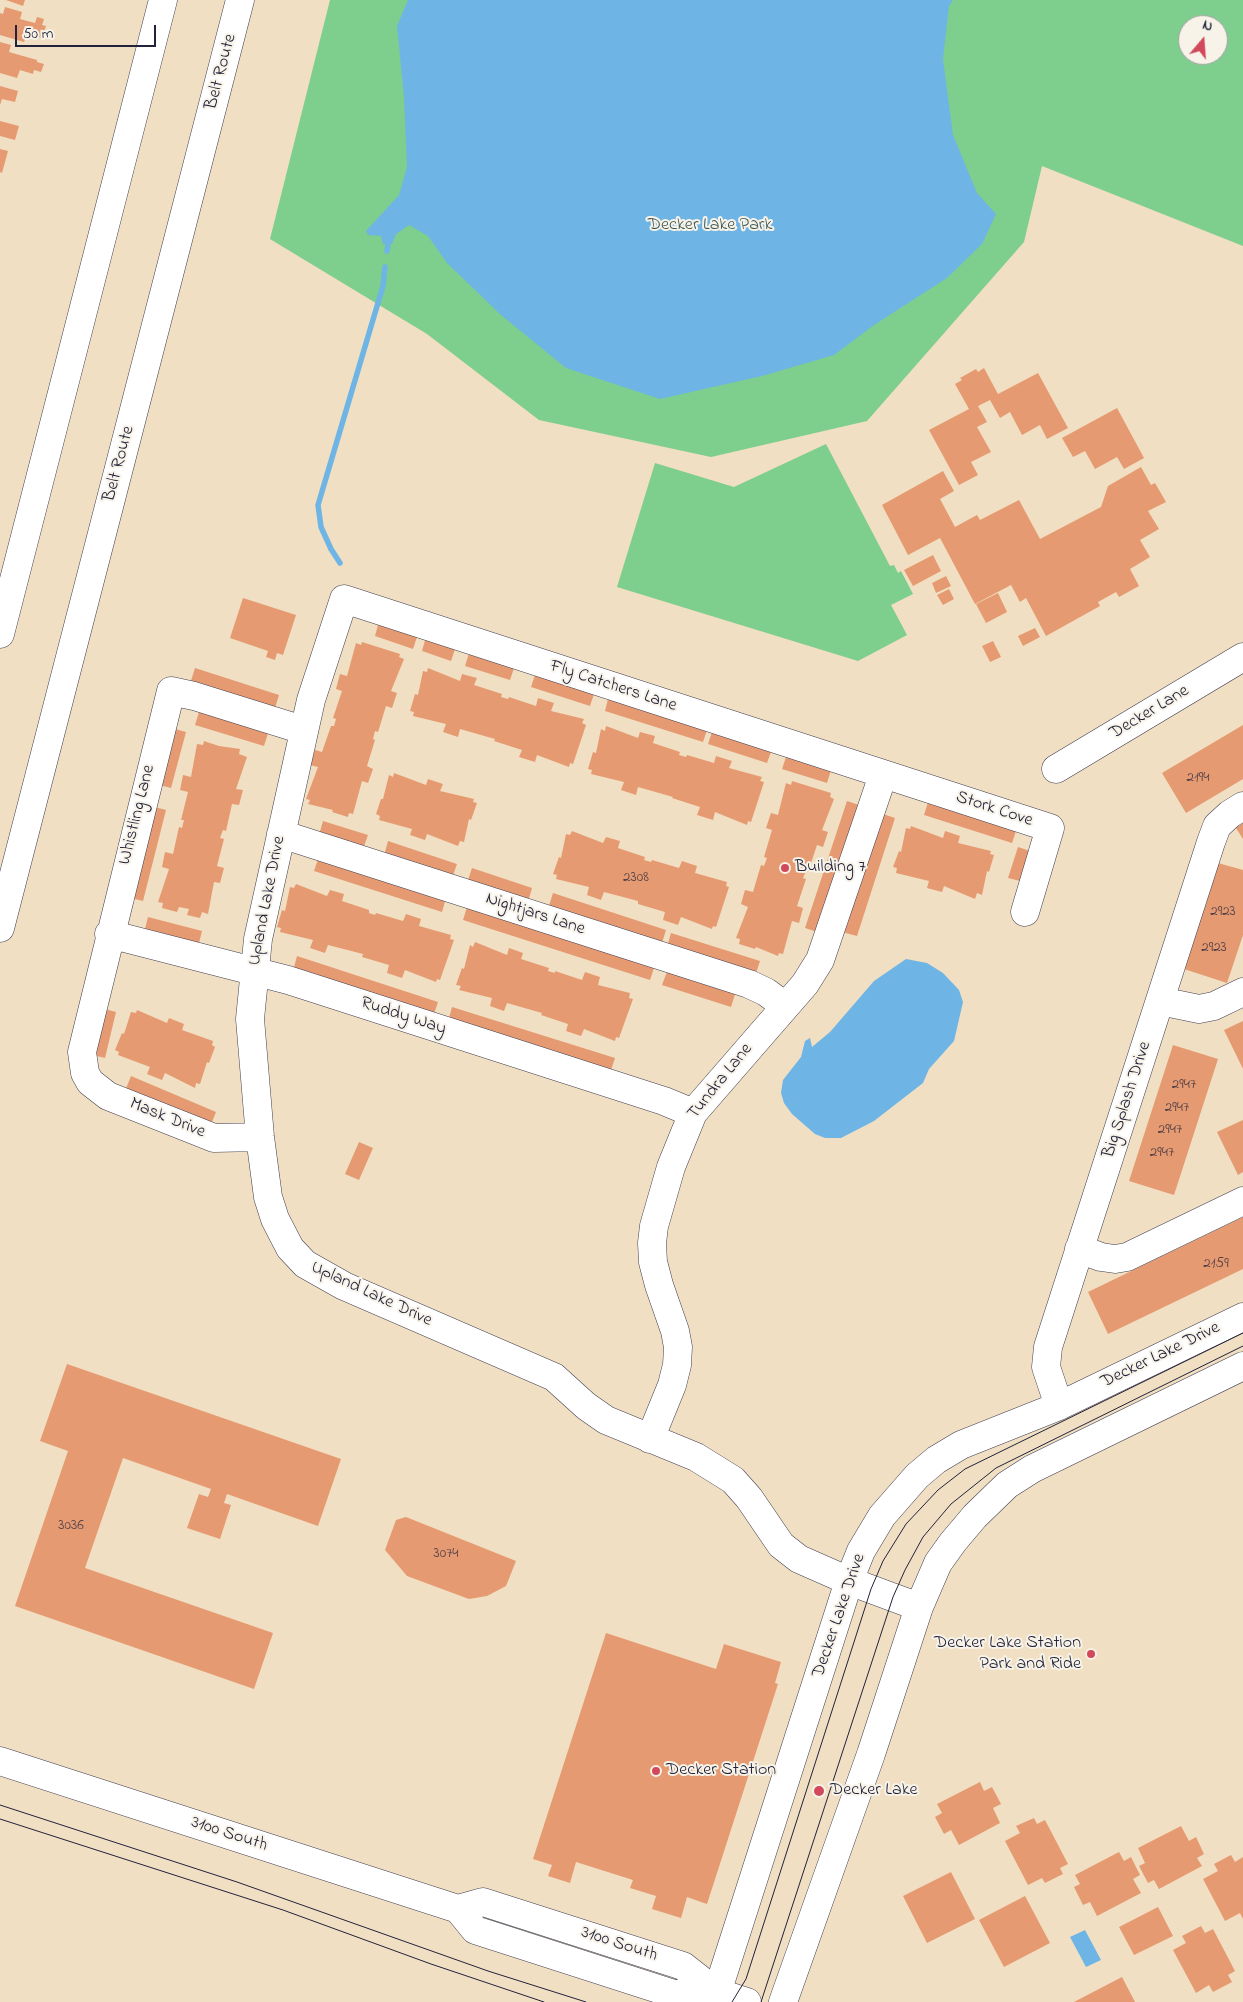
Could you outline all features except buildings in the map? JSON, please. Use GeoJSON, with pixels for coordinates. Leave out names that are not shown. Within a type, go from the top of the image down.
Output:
{"type":"FeatureCollection","features":[{"type":"Feature","properties":{"kind":"main road"},"geometry":{"type":"LineString","coordinates":[[0,634],[163,0]]}},
{"type":"Feature","properties":{"kind":"main road","name":"Belt Route"},"geometry":{"type":"LineString","coordinates":[[0,928],[240,0]]}},
{"type":"Feature","properties":{"kind":"main road","name":"Upland Lake Drive"},"geometry":{"type":"LineString","coordinates":[[344,599],[318,676],[303,730],[264,910],[254,971],[250,1019],[260,1137],[268,1197],[275,1219],[290,1248],[305,1264],[344,1286],[554,1377],[586,1406],[606,1420],[714,1466],[733,1480],[749,1498],[781,1545],[799,1559],[849,1581],[919,1607]]}},
{"type":"Feature","properties":{"kind":"main road","name":"Fly Catchers Lane"},"geometry":{"type":"LineString","coordinates":[[344,599],[882,775]]}},
{"type":"Feature","properties":{"kind":"main road","name":"Decker Lane"},"geometry":{"type":"LineString","coordinates":[[1056,769],[1243,657]]}},
{"type":"Feature","properties":{"kind":"main road","name":"Whistling Lane"},"geometry":{"type":"LineString","coordinates":[[85,1073],[82,1062],[83,1042],[171,691],[194,696],[303,730]]}},
{"type":"Feature","properties":{"kind":"main road","name":"Stork Cove"},"geometry":{"type":"LineString","coordinates":[[882,775],[1050,828],[1025,912]]}},
{"type":"Feature","properties":{"kind":"main road","name":"Tundra Lane"},"geometry":{"type":"LineString","coordinates":[[650,1439],[672,1385],[677,1365],[678,1347],[676,1331],[653,1262],[654,1226],[670,1167],[693,1113],[804,984],[820,960],[882,775]]}},
{"type":"Feature","properties":{"kind":"main road","name":"Big Splash Drive"},"geometry":{"type":"LineString","coordinates":[[1059,1406],[1046,1367],[1046,1357],[1079,1249],[1217,826],[1230,814],[1243,806]]}},
{"type":"Feature","properties":{"kind":"main road","name":"Nightjars Lane"},"geometry":{"type":"LineString","coordinates":[[281,834],[749,984],[766,992],[785,1006]]}},
{"type":"Feature","properties":{"kind":"main road","name":"Ruddy Way"},"geometry":{"type":"LineString","coordinates":[[109,934],[254,971],[664,1101],[693,1113]]}},
{"type":"Feature","properties":{"kind":"main road"},"geometry":{"type":"LineString","coordinates":[[1160,1000],[1199,1010],[1214,1006],[1243,992]]}},
{"type":"Feature","properties":{"kind":"main road","name":"Mask Drive"},"geometry":{"type":"LineString","coordinates":[[85,1073],[90,1082],[108,1096],[205,1136],[225,1139],[260,1137]]}},
{"type":"Feature","properties":{"kind":"main road"},"geometry":{"type":"LineString","coordinates":[[1079,1249],[1115,1259],[1127,1257],[1243,1201]]}},
{"type":"Feature","properties":{"kind":"main road","name":"Decker Lake Drive"},"geometry":{"type":"LineString","coordinates":[[715,1997],[849,1581],[861,1551],[882,1516],[917,1476],[936,1460],[961,1445],[1059,1406],[1243,1317]]}},
{"type":"Feature","properties":{"kind":"main road"},"geometry":{"type":"LineString","coordinates":[[783,2002],[871,1754],[919,1607],[938,1564],[953,1542],[975,1516],[1007,1485],[1078,1445],[1243,1366]]}},
{"type":"Feature","properties":{"kind":"main road","name":"3100 South"},"geometry":{"type":"LineString","coordinates":[[0,1762],[458,1909],[475,1930],[674,1994],[747,2002]]}},
{"type":"Feature","properties":{"kind":"green space","name":"Decker Lake Park"},"geometry":{"type":"Polygon","coordinates":[[[330,0],[1243,0],[1243,246],[1042,166],[1024,242],[867,421],[711,457],[539,420],[427,334],[270,239],[330,0]]]}},
{"type":"Feature","properties":{"kind":"green space"},"geometry":{"type":"Polygon","coordinates":[[[826,444],[890,566],[894,565],[898,573],[901,571],[913,594],[891,605],[907,635],[858,661],[617,587],[655,463],[734,487],[826,444]]]}},
{"type":"Feature","properties":{"kind":"water"},"geometry":{"type":"Polygon","coordinates":[[[408,0],[953,0],[949,6],[943,59],[953,135],[977,193],[996,214],[982,244],[947,278],[874,325],[834,355],[762,376],[660,399],[566,368],[501,315],[447,263],[428,236],[409,225],[396,234],[392,244],[383,244],[381,236],[368,235],[366,231],[399,195],[407,167],[404,97],[397,26],[408,0]]]}},
{"type":"Feature","properties":{"kind":"water"},"geometry":{"type":"Polygon","coordinates":[[[906,959],[927,963],[943,973],[959,990],[963,1002],[954,1041],[929,1069],[923,1083],[874,1121],[841,1138],[825,1138],[815,1134],[792,1114],[784,1103],[781,1093],[783,1080],[801,1057],[805,1041],[810,1038],[812,1047],[830,1032],[874,981],[906,959]]]}},
{"type":"Feature","properties":{"kind":"water"},"geometry":{"type":"Polygon","coordinates":[[[1085,1930],[1101,1960],[1086,1967],[1070,1937],[1085,1930]]]}},
{"type":"Feature","properties":{"kind":"waterway"},"geometry":{"type":"LineString","coordinates":[[387,251],[388,245]]}},
{"type":"Feature","properties":{"kind":"waterway"},"geometry":{"type":"LineString","coordinates":[[340,563],[321,527],[318,505],[383,286],[385,267]]}},
{"type":"Feature","properties":{"kind":"tram line"},"geometry":{"type":"LineString","coordinates":[[732,2002],[746,1979],[871,1589],[883,1561],[906,1524],[938,1490],[965,1469],[1243,1333]]}},
{"type":"Feature","properties":{"kind":"tram line"},"geometry":{"type":"LineString","coordinates":[[761,2002],[893,1597],[923,1537],[951,1504],[996,1468],[1243,1346]]}},
{"type":"Feature","properties":{"kind":"tram line"},"geometry":{"type":"LineString","coordinates":[[0,1805],[237,1882],[488,1971],[586,2002]]}},
{"type":"Feature","properties":{"kind":"tram line"},"geometry":{"type":"LineString","coordinates":[[0,1819],[283,1910],[431,1964],[544,2002]]}},
{"type":"Feature","properties":{"kind":"place","name":"Building 7"},"geometry":{"type":"Point","coordinates":[785,868]}},
{"type":"Feature","properties":{"kind":"place","name":"Decker Lake Station Park and Ride"},"geometry":{"type":"Point","coordinates":[1091,1654]}},
{"type":"Feature","properties":{"kind":"place","name":"Decker Station"},"geometry":{"type":"Point","coordinates":[656,1771]}},
{"type":"Feature","properties":{"kind":"place","name":"Decker Lake"},"geometry":{"type":"Point","coordinates":[819,1791]}}]}
